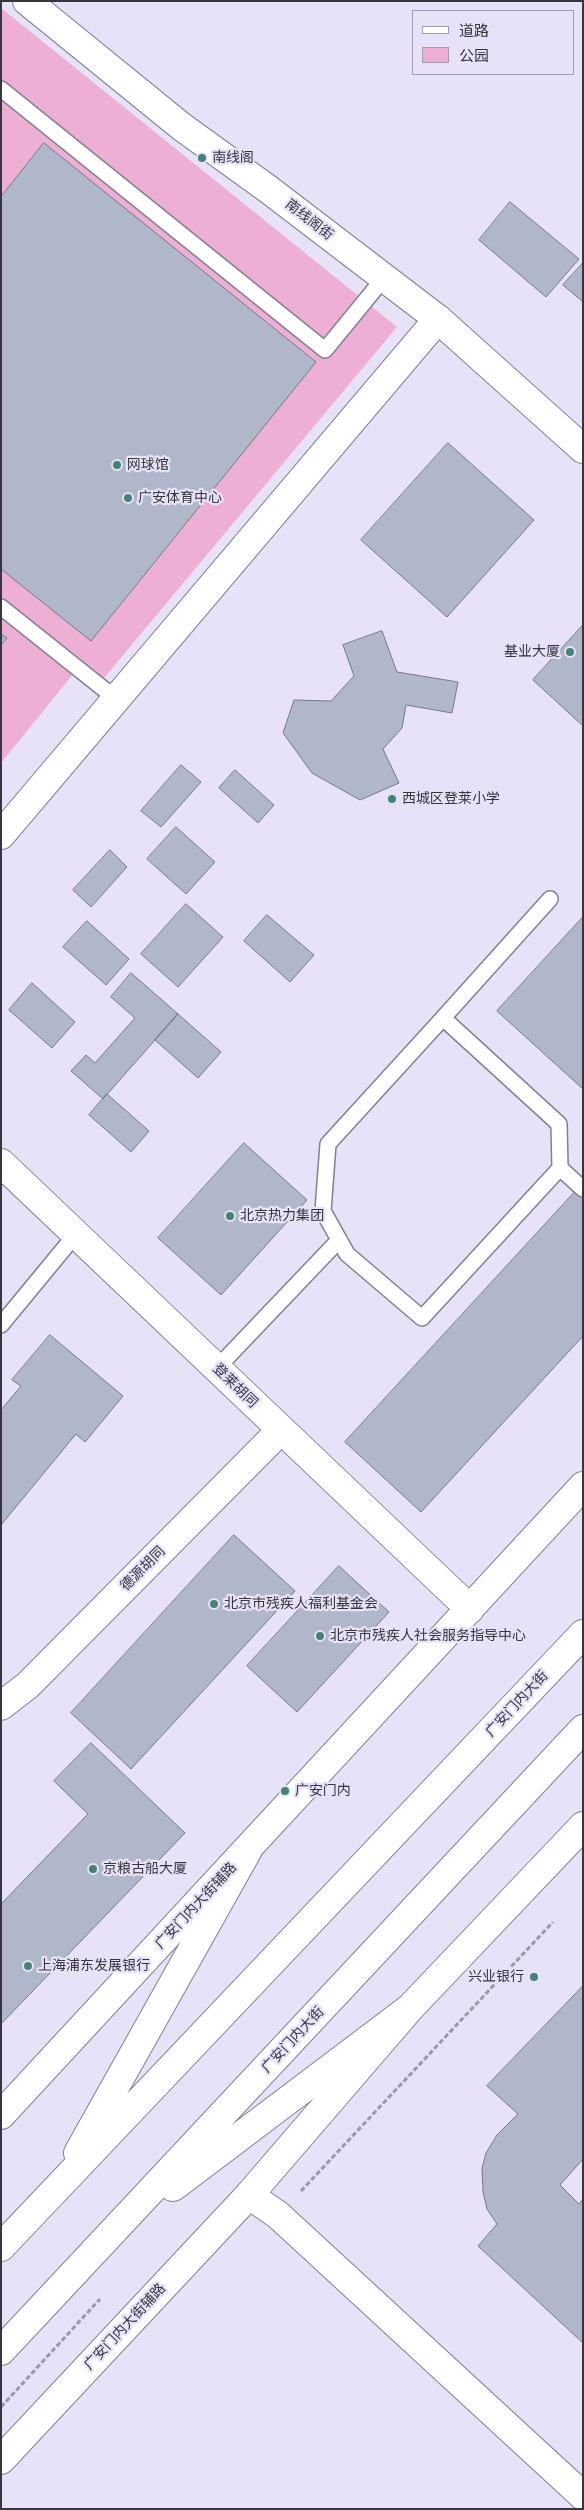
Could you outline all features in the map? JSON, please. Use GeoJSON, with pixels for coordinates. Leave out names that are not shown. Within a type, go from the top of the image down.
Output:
{"type":"FeatureCollection","features":[{"type":"Feature","properties":{"kind":"street","name":"南线阁街"},"geometry":{"type":"LineString","coordinates":[[27,1],[182,127],[268,189],[438,319],[583,449]]}},
{"type":"Feature","properties":{"kind":"street"},"geometry":{"type":"LineString","coordinates":[[1,835],[115,698],[438,319]]}},
{"type":"Feature","properties":{"kind":"street","name":"登莱胡同"},"geometry":{"type":"LineString","coordinates":[[1,1163],[470,1609]]}},
{"type":"Feature","properties":{"kind":"street","name":"德源胡同"},"geometry":{"type":"LineString","coordinates":[[1,1706],[28,1685],[281,1430]]}},
{"type":"Feature","properties":{"kind":"street"},"geometry":{"type":"LineString","coordinates":[[58,2190],[248,1850],[583,1486]]}},
{"type":"Feature","properties":{"kind":"street","name":"广安门内大街"},"geometry":{"type":"LineString","coordinates":[[7,2238],[58,2190],[583,1634]]}},
{"type":"Feature","properties":{"kind":"street","name":"广安门内大街"},"geometry":{"type":"LineString","coordinates":[[1,2351],[583,1729]]}},
{"type":"Feature","properties":{"kind":"street"},"geometry":{"type":"LineString","coordinates":[[583,1826],[410,2008],[249,2194],[278,2215],[583,2496]]}},
{"type":"Feature","properties":{"kind":"street","name":"广安门内大街辅路"},"geometry":{"type":"LineString","coordinates":[[1,2115],[248,1850]]}},
{"type":"Feature","properties":{"kind":"street"},"geometry":{"type":"LineString","coordinates":[[112,2234],[410,2008]]}},
{"type":"Feature","properties":{"kind":"street","name":"广安门内大街辅路"},"geometry":{"type":"LineString","coordinates":[[1,2460],[249,2194]]}},
{"type":"Feature","properties":{"kind":"lane"},"geometry":{"type":"LineString","coordinates":[[1,89],[325,350],[384,278]]}},
{"type":"Feature","properties":{"kind":"lane"},"geometry":{"type":"LineString","coordinates":[[1,607],[115,698]]}},
{"type":"Feature","properties":{"kind":"lane"},"geometry":{"type":"LineString","coordinates":[[443,1018],[559,1124],[560,1168],[422,1318],[347,1254],[323,1211],[328,1144],[550,899]]}},
{"type":"Feature","properties":{"kind":"lane"},"geometry":{"type":"LineString","coordinates":[[560,1168],[583,1189]]}},
{"type":"Feature","properties":{"kind":"lane"},"geometry":{"type":"LineString","coordinates":[[1,1325],[76,1234]]}},
{"type":"Feature","properties":{"kind":"lane"},"geometry":{"type":"LineString","coordinates":[[217,1368],[339,1240]]}},
{"type":"Feature","properties":{"kind":"path"},"geometry":{"type":"LineString","coordinates":[[368,2120],[553,1922]]}},
{"type":"Feature","properties":{"kind":"path"},"geometry":{"type":"LineString","coordinates":[[1,2407],[100,2298]]}},
{"type":"Feature","properties":{"kind":"green space","name":"广安体育中心"},"geometry":{"type":"Polygon","coordinates":[[[1,8],[397,327],[99,684],[78,668],[1,763],[1,8]]]}},
{"type":"Feature","properties":{"kind":"building","name":"网球馆"},"geometry":{"type":"Polygon","coordinates":[[[44,143],[316,362],[91,641],[1,569],[1,197],[44,143]]]}},
{"type":"Feature","properties":{"kind":"building"},"geometry":{"type":"Polygon","coordinates":[[[510,202],[579,259],[546,297],[479,240],[510,202]]]}},
{"type":"Feature","properties":{"kind":"building"},"geometry":{"type":"Polygon","coordinates":[[[583,263],[583,302],[563,285],[583,263]]]}},
{"type":"Feature","properties":{"kind":"building"},"geometry":{"type":"Polygon","coordinates":[[[448,443],[534,520],[447,617],[361,540],[448,443]]]}},
{"type":"Feature","properties":{"kind":"building","name":"基业大厦"},"geometry":{"type":"Polygon","coordinates":[[[583,625],[583,726],[533,680],[583,625]]]}},
{"type":"Feature","properties":{"kind":"building"},"geometry":{"type":"Polygon","coordinates":[[[382,631],[397,672],[458,682],[452,713],[406,705],[402,728],[383,749],[399,783],[360,800],[312,773],[283,733],[294,700],[331,701],[354,676],[343,645],[382,631]]]}},
{"type":"Feature","properties":{"kind":"building"},"geometry":{"type":"Polygon","coordinates":[[[1,634],[7,638],[1,645],[1,634]]]}},
{"type":"Feature","properties":{"kind":"building"},"geometry":{"type":"Polygon","coordinates":[[[181,765],[201,782],[161,827],[141,811],[181,765]]]}},
{"type":"Feature","properties":{"kind":"building"},"geometry":{"type":"Polygon","coordinates":[[[235,770],[274,805],[258,823],[219,788],[235,770]]]}},
{"type":"Feature","properties":{"kind":"building"},"geometry":{"type":"Polygon","coordinates":[[[176,827],[215,862],[186,894],[147,859],[176,827]]]}},
{"type":"Feature","properties":{"kind":"building"},"geometry":{"type":"Polygon","coordinates":[[[110,850],[127,867],[91,907],[73,890],[110,850]]]}},
{"type":"Feature","properties":{"kind":"building"},"geometry":{"type":"Polygon","coordinates":[[[186,904],[223,937],[178,987],[141,954],[186,904]]]}},
{"type":"Feature","properties":{"kind":"building"},"geometry":{"type":"Polygon","coordinates":[[[267,915],[314,955],[290,982],[244,941],[267,915]]]}},
{"type":"Feature","properties":{"kind":"building"},"geometry":{"type":"Polygon","coordinates":[[[583,917],[583,1089],[497,1011],[583,917]]]}},
{"type":"Feature","properties":{"kind":"building"},"geometry":{"type":"Polygon","coordinates":[[[87,921],[129,959],[106,985],[63,947],[87,921]]]}},
{"type":"Feature","properties":{"kind":"building"},"geometry":{"type":"Polygon","coordinates":[[[131,973],[178,1014],[103,1099],[71,1071],[86,1055],[95,1063],[135,1018],[111,997],[131,973]]]}},
{"type":"Feature","properties":{"kind":"building"},"geometry":{"type":"Polygon","coordinates":[[[32,983],[75,1022],[52,1048],[9,1010],[32,983]]]}},
{"type":"Feature","properties":{"kind":"building"},"geometry":{"type":"Polygon","coordinates":[[[178,1014],[221,1052],[198,1078],[155,1040],[178,1014]]]}},
{"type":"Feature","properties":{"kind":"building"},"geometry":{"type":"Polygon","coordinates":[[[107,1094],[149,1131],[131,1152],[89,1115],[107,1094]]]}},
{"type":"Feature","properties":{"kind":"building"},"geometry":{"type":"Polygon","coordinates":[[[244,1143],[307,1200],[221,1295],[158,1238],[244,1143]]]}},
{"type":"Feature","properties":{"kind":"building"},"geometry":{"type":"Polygon","coordinates":[[[583,1183],[583,1336],[421,1512],[345,1442],[583,1183]]]}},
{"type":"Feature","properties":{"kind":"building"},"geometry":{"type":"Polygon","coordinates":[[[50,1335],[123,1396],[85,1442],[76,1434],[1,1525],[1,1410],[21,1386],[12,1380],[50,1335]]]}},
{"type":"Feature","properties":{"kind":"building"},"geometry":{"type":"Polygon","coordinates":[[[234,1535],[295,1591],[131,1769],[71,1713],[234,1535]]]}},
{"type":"Feature","properties":{"kind":"building"},"geometry":{"type":"Polygon","coordinates":[[[339,1566],[389,1612],[297,1712],[247,1666],[339,1566]]]}},
{"type":"Feature","properties":{"kind":"building","name":"京粮古船大厦"},"geometry":{"type":"Polygon","coordinates":[[[91,1743],[185,1833],[1,2024],[1,1904],[88,1814],[54,1781],[91,1743]]]}},
{"type":"Feature","properties":{"kind":"building"},"geometry":{"type":"Polygon","coordinates":[[[583,1986],[583,2159],[560,2185],[579,2204],[583,2199],[583,2343],[478,2246],[497,2224],[487,2209],[483,2192],[482,2168],[486,2153],[497,2135],[518,2114],[487,2086],[583,1986]]]}},
{"type":"Feature","properties":{"kind":"place","name":"南线阁"},"geometry":{"type":"Point","coordinates":[202,158]}},
{"type":"Feature","properties":{"kind":"place","name":"网球馆"},"geometry":{"type":"Point","coordinates":[117,465]}},
{"type":"Feature","properties":{"kind":"place","name":"广安体育中心"},"geometry":{"type":"Point","coordinates":[128,498]}},
{"type":"Feature","properties":{"kind":"place","name":"基业大厦"},"geometry":{"type":"Point","coordinates":[570,652]}},
{"type":"Feature","properties":{"kind":"place","name":"西城区登莱小学"},"geometry":{"type":"Point","coordinates":[392,799]}},
{"type":"Feature","properties":{"kind":"place","name":"北京热力集团"},"geometry":{"type":"Point","coordinates":[230,1216]}},
{"type":"Feature","properties":{"kind":"place","name":"北京市残疾人福利基金会"},"geometry":{"type":"Point","coordinates":[214,1604]}},
{"type":"Feature","properties":{"kind":"place","name":"北京市残疾人社会服务指导中心"},"geometry":{"type":"Point","coordinates":[320,1636]}},
{"type":"Feature","properties":{"kind":"place","name":"广安门内"},"geometry":{"type":"Point","coordinates":[285,1791]}},
{"type":"Feature","properties":{"kind":"place","name":"京粮古船大厦"},"geometry":{"type":"Point","coordinates":[93,1869]}},
{"type":"Feature","properties":{"kind":"place","name":"上海浦东发展银行"},"geometry":{"type":"Point","coordinates":[28,1966]}},
{"type":"Feature","properties":{"kind":"place","name":"兴业银行"},"geometry":{"type":"Point","coordinates":[534,1977]}}]}
